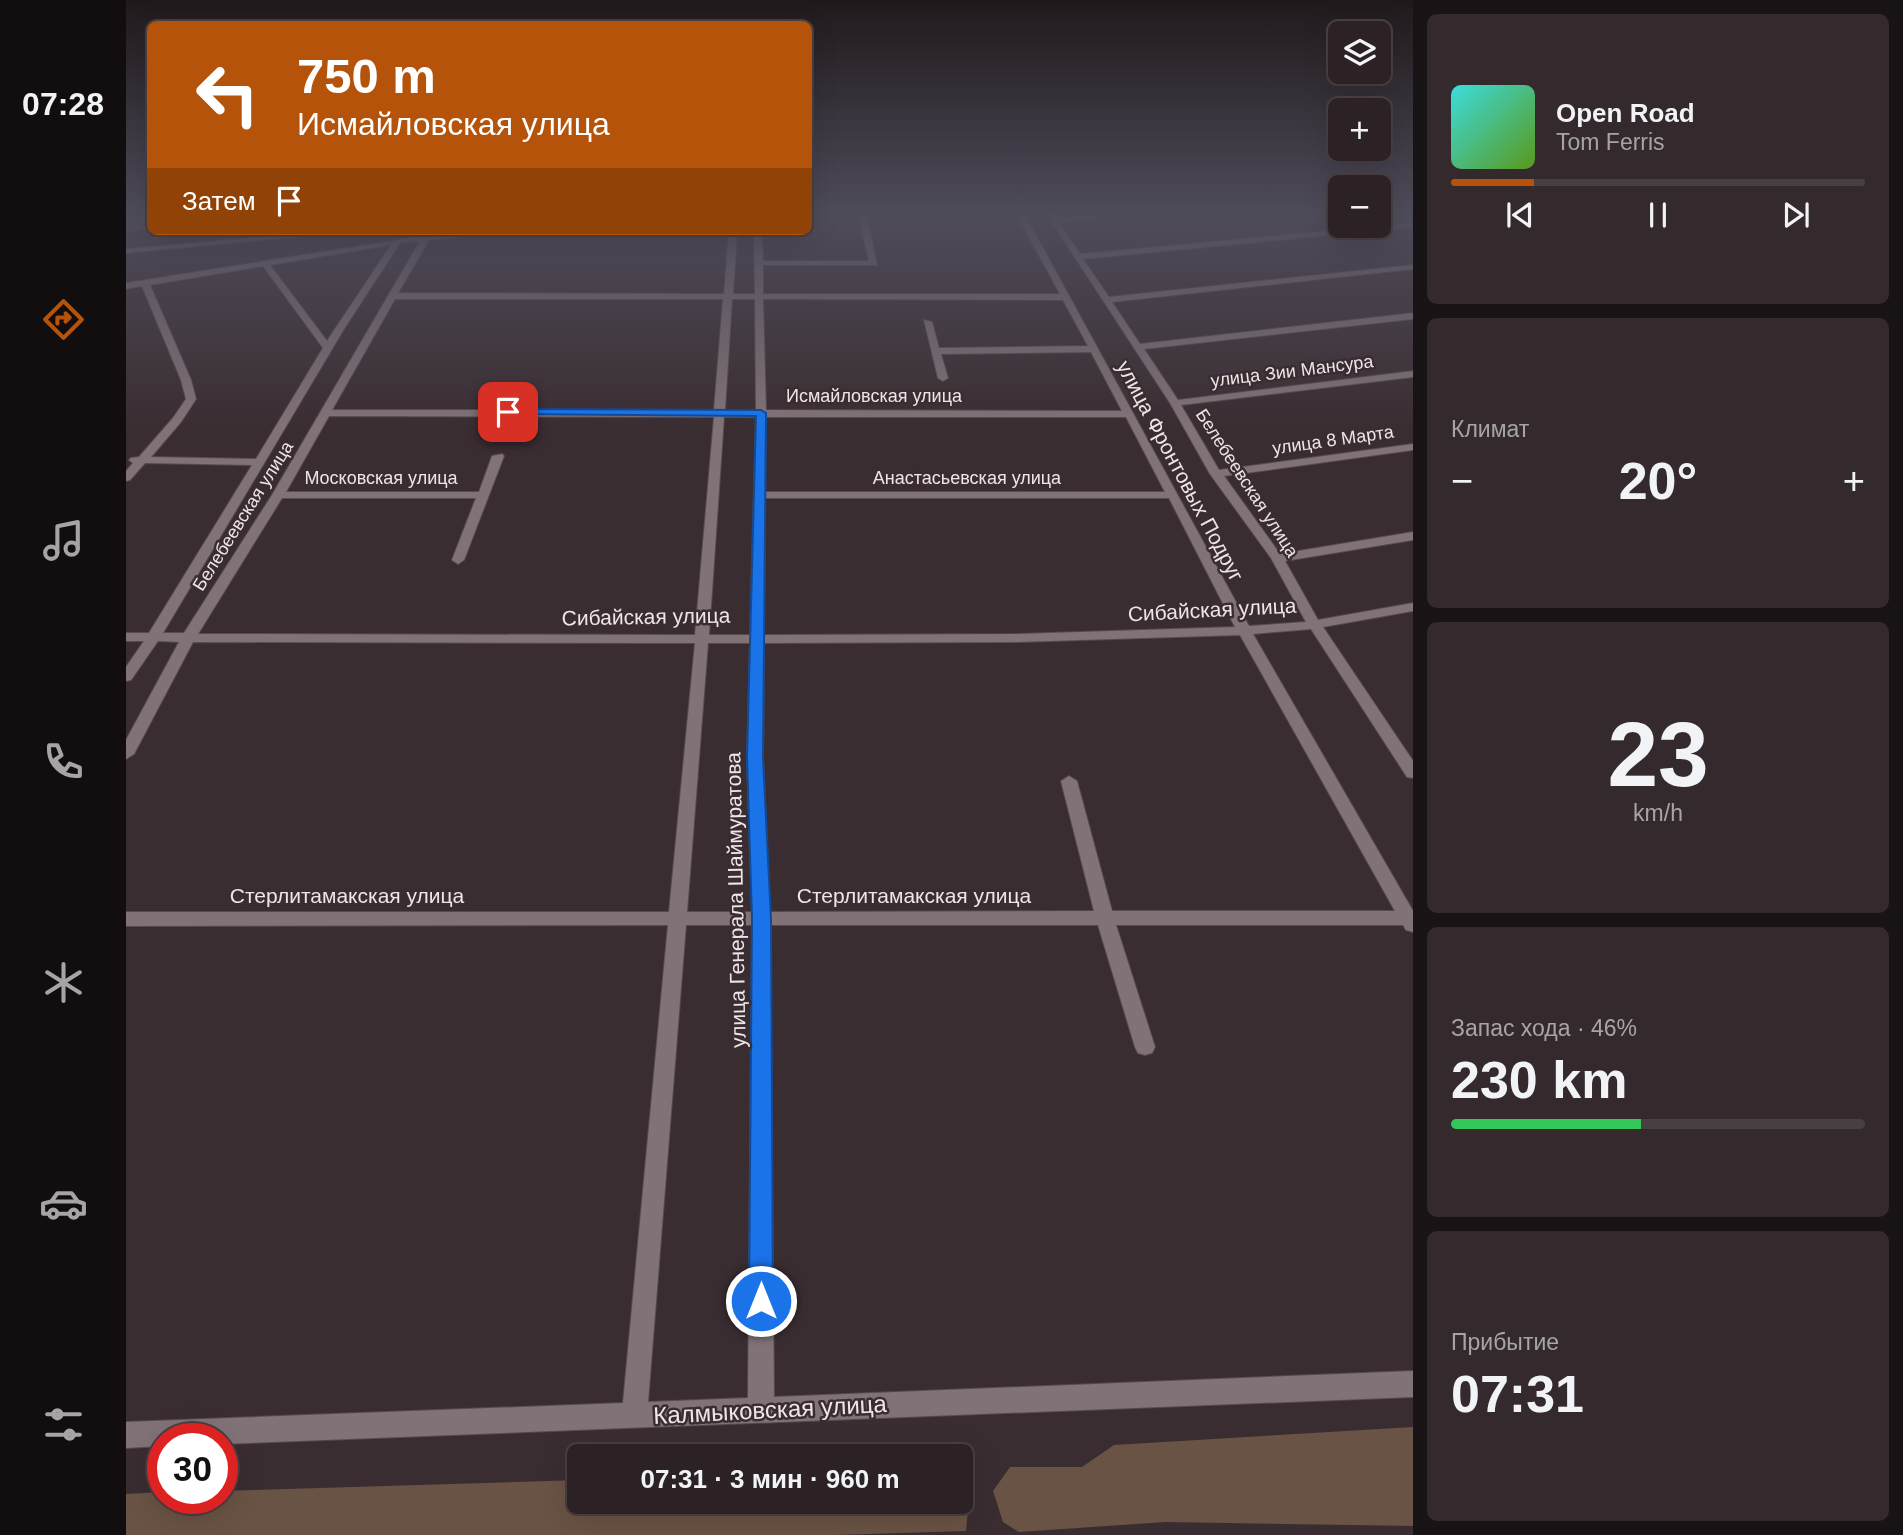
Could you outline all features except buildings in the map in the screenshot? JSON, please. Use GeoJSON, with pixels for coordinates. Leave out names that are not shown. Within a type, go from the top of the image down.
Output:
{"type":"FeatureCollection","features":[{"type":"Feature","properties":{"kind":"street"},"geometry":{"type":"LineString","coordinates":[[126,478],[139,460],[177,420],[191,399],[186,380],[146,285]]}},
{"type":"Feature","properties":{"kind":"street"},"geometry":{"type":"LineString","coordinates":[[281,285],[328,348]]}},
{"type":"Feature","properties":{"kind":"street","name":"Белебеевская улица"},"geometry":{"type":"LineString","coordinates":[[126,677],[154,637],[258,462],[369,285]]}},
{"type":"Feature","properties":{"kind":"street","name":"Белебеевская улица"},"geometry":{"type":"LineString","coordinates":[[126,754],[188,638],[278,495],[399,285]]}},
{"type":"Feature","properties":{"kind":"street"},"geometry":{"type":"LineString","coordinates":[[634,1416],[675,919],[702,638],[728,285]]}},
{"type":"Feature","properties":{"kind":"street","name":"улица Генерала Шаймуратова"},"geometry":{"type":"LineString","coordinates":[[758,285],[761,413],[755,758],[761,919],[761,1410]]}},
{"type":"Feature","properties":{"kind":"street","name":"улица Фронтовых Подруг"},"geometry":{"type":"LineString","coordinates":[[1058,285],[1245,632],[1410,923]]}},
{"type":"Feature","properties":{"kind":"street","name":"Белебеевская улица"},"geometry":{"type":"LineString","coordinates":[[1096,285],[1175,403],[1216,474],[1277,558],[1314,624],[1405,748],[1413,773]]}},
{"type":"Feature","properties":{"kind":"street"},"geometry":{"type":"LineString","coordinates":[[1106,300],[1249,285]]}},
{"type":"Feature","properties":{"kind":"street"},"geometry":{"type":"LineString","coordinates":[[393,296],[1064,297]]}},
{"type":"Feature","properties":{"kind":"street"},"geometry":{"type":"LineString","coordinates":[[1138,347],[1413,316]]}},
{"type":"Feature","properties":{"kind":"street"},"geometry":{"type":"LineString","coordinates":[[928,322],[943,378]]}},
{"type":"Feature","properties":{"kind":"street"},"geometry":{"type":"LineString","coordinates":[[936,351],[1093,349]]}},
{"type":"Feature","properties":{"kind":"street","name":"улица Зии Мансура"},"geometry":{"type":"LineString","coordinates":[[1175,403],[1413,374]]}},
{"type":"Feature","properties":{"kind":"street","name":"Исмайловская улица"},"geometry":{"type":"LineString","coordinates":[[325,413],[1128,414]]}},
{"type":"Feature","properties":{"kind":"street","name":"улица 8 Марта"},"geometry":{"type":"LineString","coordinates":[[1216,474],[1413,447]]}},
{"type":"Feature","properties":{"kind":"street"},"geometry":{"type":"LineString","coordinates":[[458,560],[498,456]]}},
{"type":"Feature","properties":{"kind":"street"},"geometry":{"type":"LineString","coordinates":[[126,460],[258,462]]}},
{"type":"Feature","properties":{"kind":"street","name":"Московская улица"},"geometry":{"type":"LineString","coordinates":[[278,495],[484,495]]}},
{"type":"Feature","properties":{"kind":"street","name":"Анастасьевская улица"},"geometry":{"type":"LineString","coordinates":[[760,495],[1173,495]]}},
{"type":"Feature","properties":{"kind":"street"},"geometry":{"type":"LineString","coordinates":[[1277,558],[1413,536]]}},
{"type":"Feature","properties":{"kind":"street","name":"Сибайская улица"},"geometry":{"type":"LineString","coordinates":[[126,637],[1018,638],[1289,629],[1413,607]]}},
{"type":"Feature","properties":{"kind":"street"},"geometry":{"type":"LineString","coordinates":[[1069,781],[1105,918],[1145,1046]]}},
{"type":"Feature","properties":{"kind":"street","name":"Стерлитамакская улица"},"geometry":{"type":"LineString","coordinates":[[126,919],[1105,918],[1410,923]]}},
{"type":"Feature","properties":{"kind":"street","name":"Калмыковская улица"},"geometry":{"type":"LineString","coordinates":[[126,1435],[1413,1384]]}},
{"type":"Feature","properties":{"kind":"shaded area"},"geometry":{"type":"Polygon","coordinates":[[[1413,1427],[1413,1526],[1165,1522],[1019,1532],[1003,1522],[993,1491],[1010,1467],[1082,1467],[1114,1445],[1413,1427]]]}},
{"type":"Feature","properties":{"kind":"shaded area"},"geometry":{"type":"Polygon","coordinates":[[[567,1480],[567,1514],[968,1514],[966,1531],[836,1535],[126,1535],[126,1494],[147,1493],[147,1514],[238,1514],[238,1491],[567,1480]]]}},
{"type":"Feature","properties":{"kind":"route"},"geometry":{"type":"LineString","coordinates":[[508,412],[761,413],[755,758],[761,919],[761,1301]]}}]}
